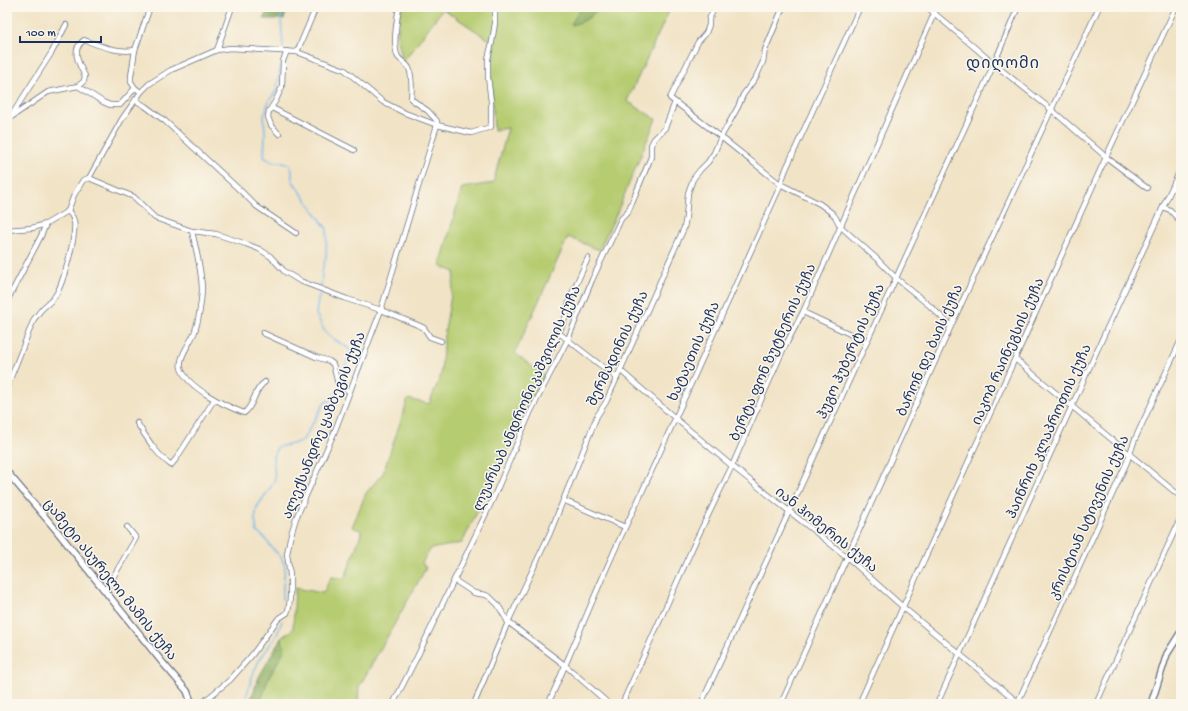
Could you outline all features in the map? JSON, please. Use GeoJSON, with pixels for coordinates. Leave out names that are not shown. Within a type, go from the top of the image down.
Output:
{"type":"FeatureCollection","features":[{"type":"Feature","properties":{"kind":"street"},"geometry":{"type":"LineString","coordinates":[[141,92],[135,88],[131,76],[135,50],[150,7]]}},
{"type":"Feature","properties":{"kind":"street"},"geometry":{"type":"LineString","coordinates":[[217,50],[232,7]]}},
{"type":"Feature","properties":{"kind":"street"},"geometry":{"type":"LineString","coordinates":[[297,52],[316,7]]}},
{"type":"Feature","properties":{"kind":"street"},"geometry":{"type":"LineString","coordinates":[[399,7],[395,43],[398,57],[409,68],[413,89],[411,99],[428,111],[437,121],[437,125]]}},
{"type":"Feature","properties":{"kind":"street"},"geometry":{"type":"LineString","coordinates":[[89,178],[122,119],[141,92],[149,84],[171,70],[217,50],[230,48],[297,52],[345,70],[383,102],[398,110],[437,125],[471,133],[491,127],[488,58],[495,23],[495,7]]}},
{"type":"Feature","properties":{"kind":"street"},"geometry":{"type":"LineString","coordinates":[[715,7],[709,19],[709,25],[706,33],[698,42],[670,98],[721,136],[780,184],[820,204],[832,213],[840,226],[951,326]]}},
{"type":"Feature","properties":{"kind":"street","name":"შერმადინის ქუჩა"},"geometry":{"type":"LineString","coordinates":[[474,704],[508,622],[550,533],[597,416],[606,402],[684,228],[688,193],[693,179],[711,158],[743,95],[756,77],[764,62],[765,50],[783,7]]}},
{"type":"Feature","properties":{"kind":"street","name":"ხატაეთის ქუჩა"},"geometry":{"type":"LineString","coordinates":[[548,704],[566,666],[625,527],[860,7]]}},
{"type":"Feature","properties":{"kind":"street"},"geometry":{"type":"LineString","coordinates":[[927,7],[994,64],[1052,110],[1106,157],[1147,188]]}},
{"type":"Feature","properties":{"kind":"street","name":"ბერტა ფონ ზუტნერის ქუჩა"},"geometry":{"type":"LineString","coordinates":[[622,704],[702,527],[732,466],[783,350],[803,312],[937,7]]}},
{"type":"Feature","properties":{"kind":"street","name":"ჰუგო ჰუბერტის ქუჩა"},"geometry":{"type":"LineString","coordinates":[[701,704],[994,64],[1018,7]]}},
{"type":"Feature","properties":{"kind":"street","name":"ბარონ დე ბაის ქუჩა"},"geometry":{"type":"LineString","coordinates":[[781,704],[951,326],[1099,7]]}},
{"type":"Feature","properties":{"kind":"street","name":"იაკობ რაინეგსის ქუჩა"},"geometry":{"type":"LineString","coordinates":[[859,704],[904,608],[1106,157],[1176,7]]}},
{"type":"Feature","properties":{"kind":"street"},"geometry":{"type":"LineString","coordinates":[[8,119],[52,52],[66,25]]}},
{"type":"Feature","properties":{"kind":"street"},"geometry":{"type":"LineString","coordinates":[[8,119],[48,92],[78,86],[84,81],[85,76],[77,60],[76,53],[81,41],[84,40],[109,49],[125,52],[135,50]]}},
{"type":"Feature","properties":{"kind":"street"},"geometry":{"type":"LineString","coordinates":[[279,134],[271,124],[268,117],[269,111],[272,108],[282,86],[283,61],[288,51]]}},
{"type":"Feature","properties":{"kind":"street"},"geometry":{"type":"LineString","coordinates":[[78,86],[110,105],[120,105],[135,88]]}},
{"type":"Feature","properties":{"kind":"street"},"geometry":{"type":"LineString","coordinates":[[135,100],[165,121],[256,206],[296,233]]}},
{"type":"Feature","properties":{"kind":"street","name":"ლუარსაბ ანდრონიკაშვილის ქუჩა"},"geometry":{"type":"LineString","coordinates":[[393,704],[492,501],[530,413],[568,339],[589,287],[621,219],[628,212],[651,157],[651,145],[665,128],[675,102]]}},
{"type":"Feature","properties":{"kind":"street"},"geometry":{"type":"LineString","coordinates":[[272,108],[354,150]]}},
{"type":"Feature","properties":{"kind":"street","name":"ალექსანდრე ყაზბეგის ქუჩა"},"geometry":{"type":"LineString","coordinates":[[197,704],[202,703],[230,680],[252,656],[278,619],[287,613],[290,598],[290,575],[287,554],[296,518],[334,433],[381,310],[437,125]]}},
{"type":"Feature","properties":{"kind":"street","name":"ჰაინრიხ კლაპროთის ქუჩა"},"geometry":{"type":"LineString","coordinates":[[937,704],[1181,168]]}},
{"type":"Feature","properties":{"kind":"street"},"geometry":{"type":"LineString","coordinates":[[7,230],[32,228],[46,224],[68,211],[74,195],[83,180],[89,178],[134,197],[155,218],[192,231],[216,234],[259,249],[270,256],[284,272],[347,299],[381,310],[420,326],[424,328],[430,337],[441,341]]}},
{"type":"Feature","properties":{"kind":"street"},"geometry":{"type":"LineString","coordinates":[[1163,207],[1170,210],[1181,222]]}},
{"type":"Feature","properties":{"kind":"street"},"geometry":{"type":"LineString","coordinates":[[7,387],[34,319],[54,298],[58,291],[71,252],[75,230],[72,215],[68,211]]}},
{"type":"Feature","properties":{"kind":"street"},"geometry":{"type":"LineString","coordinates":[[7,300],[46,224]]}},
{"type":"Feature","properties":{"kind":"street"},"geometry":{"type":"LineString","coordinates":[[192,231],[202,290],[195,333],[180,362],[182,369],[189,380],[205,394],[214,400],[244,413],[248,410],[260,386],[265,382]]}},
{"type":"Feature","properties":{"kind":"street"},"geometry":{"type":"LineString","coordinates":[[547,358],[566,316],[570,298],[588,258]]}},
{"type":"Feature","properties":{"kind":"street"},"geometry":{"type":"LineString","coordinates":[[803,312],[867,342]]}},
{"type":"Feature","properties":{"kind":"street"},"geometry":{"type":"LineString","coordinates":[[263,333],[316,357],[330,361],[333,364],[338,384],[349,391]]}},
{"type":"Feature","properties":{"kind":"street"},"geometry":{"type":"LineString","coordinates":[[559,333],[617,378]]}},
{"type":"Feature","properties":{"kind":"street","name":"კრისტიან სტივენის ქუჩა"},"geometry":{"type":"LineString","coordinates":[[1018,703],[1127,462],[1135,439],[1181,340]]}},
{"type":"Feature","properties":{"kind":"street"},"geometry":{"type":"LineString","coordinates":[[1015,359],[1181,497]]}},
{"type":"Feature","properties":{"kind":"street","name":"იან ჰომერის ქუჩა"},"geometry":{"type":"LineString","coordinates":[[620,370],[732,466],[847,557],[904,608],[1018,703]]}},
{"type":"Feature","properties":{"kind":"street"},"geometry":{"type":"LineString","coordinates":[[136,423],[154,450],[170,465],[176,459],[214,400]]}},
{"type":"Feature","properties":{"kind":"street","name":"ცამეტი ასურელი მამის ქუჩა"},"geometry":{"type":"LineString","coordinates":[[7,472],[162,662],[187,690],[192,704]]}},
{"type":"Feature","properties":{"kind":"street"},"geometry":{"type":"LineString","coordinates":[[563,500],[625,527]]}},
{"type":"Feature","properties":{"kind":"street"},"geometry":{"type":"LineString","coordinates":[[1096,704],[1181,517]]}},
{"type":"Feature","properties":{"kind":"street"},"geometry":{"type":"LineString","coordinates":[[105,591],[136,538],[127,527]]}},
{"type":"Feature","properties":{"kind":"street"},"geometry":{"type":"LineString","coordinates":[[454,580],[474,593],[486,595],[491,598],[498,604],[508,622],[566,666],[609,704]]}},
{"type":"Feature","properties":{"kind":"street"},"geometry":{"type":"LineString","coordinates":[[1151,704],[1167,654],[1181,632]]}},
{"type":"Feature","properties":{"kind":"green space"},"geometry":{"type":"Polygon","coordinates":[[[270,7],[288,7],[284,19],[263,19],[270,7]]]}},
{"type":"Feature","properties":{"kind":"green space"},"geometry":{"type":"Polygon","coordinates":[[[401,7],[581,7],[572,25],[595,12],[599,7],[671,7],[627,101],[656,119],[615,217],[599,250],[568,237],[515,353],[544,376],[462,543],[430,549],[422,563],[426,568],[359,687],[358,704],[260,704],[268,679],[285,649],[281,638],[293,629],[295,588],[323,593],[331,577],[345,578],[362,531],[352,527],[366,493],[383,473],[408,399],[429,404],[441,375],[444,336],[455,272],[440,266],[462,188],[493,183],[508,128],[494,130],[490,64],[494,43],[443,9],[403,62],[397,36],[401,7]]]}},
{"type":"Feature","properties":{"kind":"green space"},"geometry":{"type":"Polygon","coordinates":[[[581,7],[599,7],[587,19],[571,25],[581,7]]]}},
{"type":"Feature","properties":{"kind":"green space"},"geometry":{"type":"Polygon","coordinates":[[[281,638],[285,649],[268,679],[260,704],[249,704],[259,677],[281,638]]]}},
{"type":"Feature","properties":{"kind":"waterway"},"geometry":{"type":"LineString","coordinates":[[283,48],[281,18],[284,7]]}},
{"type":"Feature","properties":{"kind":"waterway"},"geometry":{"type":"LineString","coordinates":[[281,65],[276,91],[269,101],[264,116],[264,157],[273,162],[283,162],[289,164],[292,170],[292,180],[327,229],[326,256],[322,272],[321,291],[316,314],[325,332],[348,348],[351,352],[344,368],[342,384],[335,396],[331,400],[325,402],[303,440],[293,444],[277,447],[273,457],[275,479],[257,507],[255,519],[257,532],[265,538],[271,547],[281,557],[285,566],[282,599]]}},
{"type":"Feature","properties":{"kind":"waterway"},"geometry":{"type":"LineString","coordinates":[[244,704],[254,671],[260,659],[277,635],[282,621]]}},
{"type":"Feature","properties":{"kind":"district","name":"დიღომი"},"geometry":{"type":"Point","coordinates":[1003,62]}}]}
